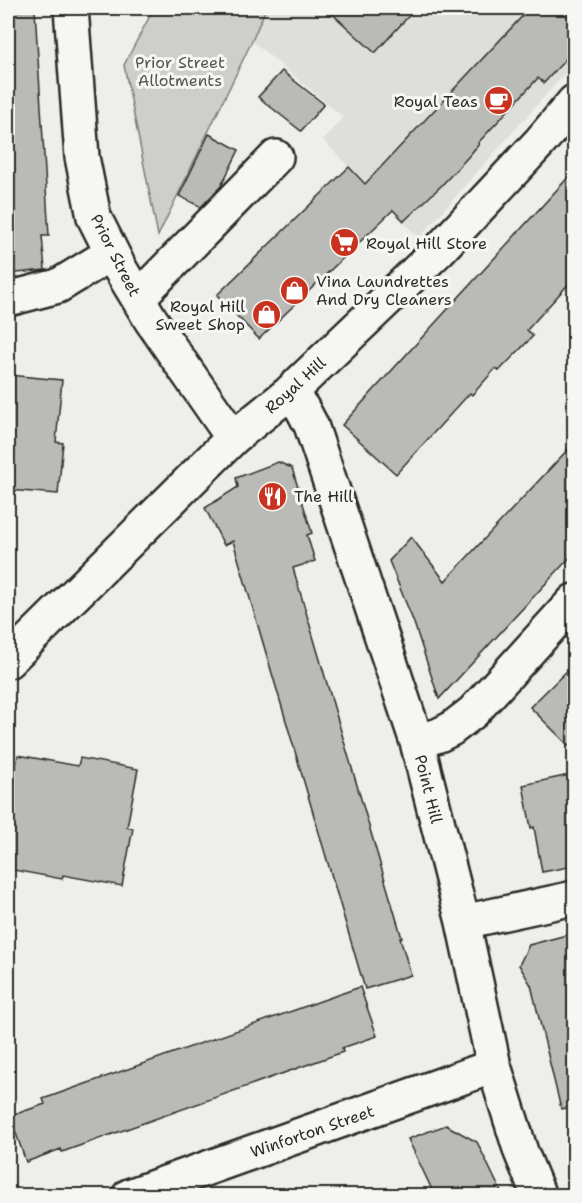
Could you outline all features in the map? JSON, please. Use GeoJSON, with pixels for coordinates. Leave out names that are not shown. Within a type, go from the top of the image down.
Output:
{"type":"FeatureCollection","features":[{"type":"Feature","properties":{"kind":"street","name":"Prior Street"},"geometry":{"type":"LineString","coordinates":[[71,8],[82,158],[94,217],[151,320],[233,438]]}},
{"type":"Feature","properties":{"kind":"street","name":"Royal Hill"},"geometry":{"type":"LineString","coordinates":[[8,661],[233,438],[289,393],[440,249],[574,102]]}},
{"type":"Feature","properties":{"kind":"street"},"geometry":{"type":"LineString","coordinates":[[138,298],[276,157]]}},
{"type":"Feature","properties":{"kind":"street"},"geometry":{"type":"LineString","coordinates":[[8,299],[58,286],[112,253]]}},
{"type":"Feature","properties":{"kind":"street","name":"Point Hill"},"geometry":{"type":"LineString","coordinates":[[289,393],[302,408],[311,425],[417,742],[463,922],[494,1066],[521,1152],[539,1196]]}},
{"type":"Feature","properties":{"kind":"street"},"geometry":{"type":"LineString","coordinates":[[417,742],[451,729],[473,712],[574,602]]}},
{"type":"Feature","properties":{"kind":"street"},"geometry":{"type":"LineString","coordinates":[[463,922],[574,898]]}},
{"type":"Feature","properties":{"kind":"street","name":"Winforton Street"},"geometry":{"type":"LineString","coordinates":[[129,1196],[494,1066]]}},
{"type":"Feature","properties":{"kind":"shaded area"},"geometry":{"type":"Polygon","coordinates":[[[266,8],[574,8],[574,63],[419,238],[323,140],[343,117],[252,41],[266,8]]]}},
{"type":"Feature","properties":{"kind":"green space","name":"Prior Street Allotments"},"geometry":{"type":"Polygon","coordinates":[[[154,8],[266,8],[158,236],[124,65],[154,8]]]}},
{"type":"Feature","properties":{"kind":"building"},"geometry":{"type":"Polygon","coordinates":[[[326,8],[416,8],[375,53],[326,8]]]}},
{"type":"Feature","properties":{"kind":"building"},"geometry":{"type":"Polygon","coordinates":[[[530,8],[574,8],[574,50],[544,83],[538,78],[441,186],[404,221],[393,210],[259,339],[217,295],[349,167],[365,184],[530,8]]]}},
{"type":"Feature","properties":{"kind":"building"},"geometry":{"type":"Polygon","coordinates":[[[35,10],[49,236],[42,236],[45,270],[8,274],[8,11],[35,10]]]}},
{"type":"Feature","properties":{"kind":"building"},"geometry":{"type":"Polygon","coordinates":[[[282,71],[324,104],[301,131],[258,97],[282,71]]]}},
{"type":"Feature","properties":{"kind":"building"},"geometry":{"type":"Polygon","coordinates":[[[209,134],[239,150],[221,186],[201,207],[179,196],[209,134]]]}},
{"type":"Feature","properties":{"kind":"building"},"geometry":{"type":"Polygon","coordinates":[[[574,171],[574,278],[527,330],[533,336],[499,371],[496,368],[472,395],[470,393],[396,474],[342,425],[574,171]]]}},
{"type":"Feature","properties":{"kind":"building"},"geometry":{"type":"Polygon","coordinates":[[[8,375],[62,380],[56,442],[63,443],[58,494],[8,490],[8,375]]]}},
{"type":"Feature","properties":{"kind":"building"},"geometry":{"type":"Polygon","coordinates":[[[574,443],[574,553],[439,699],[414,623],[389,561],[411,537],[445,581],[574,443]]]}},
{"type":"Feature","properties":{"kind":"building"},"geometry":{"type":"Polygon","coordinates":[[[278,462],[292,468],[312,533],[307,535],[315,561],[293,568],[411,975],[365,989],[233,541],[224,545],[205,508],[238,487],[236,478],[278,462]]]}},
{"type":"Feature","properties":{"kind":"building"},"geometry":{"type":"Polygon","coordinates":[[[574,664],[574,751],[530,707],[574,664]]]}},
{"type":"Feature","properties":{"kind":"building"},"geometry":{"type":"Polygon","coordinates":[[[18,755],[78,766],[80,758],[138,769],[127,827],[133,828],[122,886],[63,875],[62,879],[8,869],[8,851],[15,812],[8,810],[18,755]]]}},
{"type":"Feature","properties":{"kind":"building"},"geometry":{"type":"Polygon","coordinates":[[[574,774],[574,866],[542,872],[523,785],[574,774]]]}},
{"type":"Feature","properties":{"kind":"building"},"geometry":{"type":"Polygon","coordinates":[[[574,933],[574,1107],[561,1109],[531,985],[519,965],[529,945],[574,933]]]}},
{"type":"Feature","properties":{"kind":"building"},"geometry":{"type":"Polygon","coordinates":[[[360,987],[377,1036],[342,1048],[343,1052],[62,1152],[61,1149],[26,1162],[10,1116],[45,1104],[43,1099],[360,987]]]}},
{"type":"Feature","properties":{"kind":"building"},"geometry":{"type":"Polygon","coordinates":[[[446,1125],[477,1142],[503,1196],[435,1196],[408,1139],[446,1125]]]}},
{"type":"Feature","properties":{"kind":"place","name":"Royal Teas"},"geometry":{"type":"Point","coordinates":[499,101]}},
{"type":"Feature","properties":{"kind":"place","name":"Royal Hill Store"},"geometry":{"type":"Point","coordinates":[345,243]}},
{"type":"Feature","properties":{"kind":"place","name":"Vina Laundrettes And Dry Cleaners"},"geometry":{"type":"Point","coordinates":[295,290]}},
{"type":"Feature","properties":{"kind":"place","name":"Royal Hill Sweet Shop"},"geometry":{"type":"Point","coordinates":[266,315]}},
{"type":"Feature","properties":{"kind":"place","name":"The Hill"},"geometry":{"type":"Point","coordinates":[273,496]}}]}
